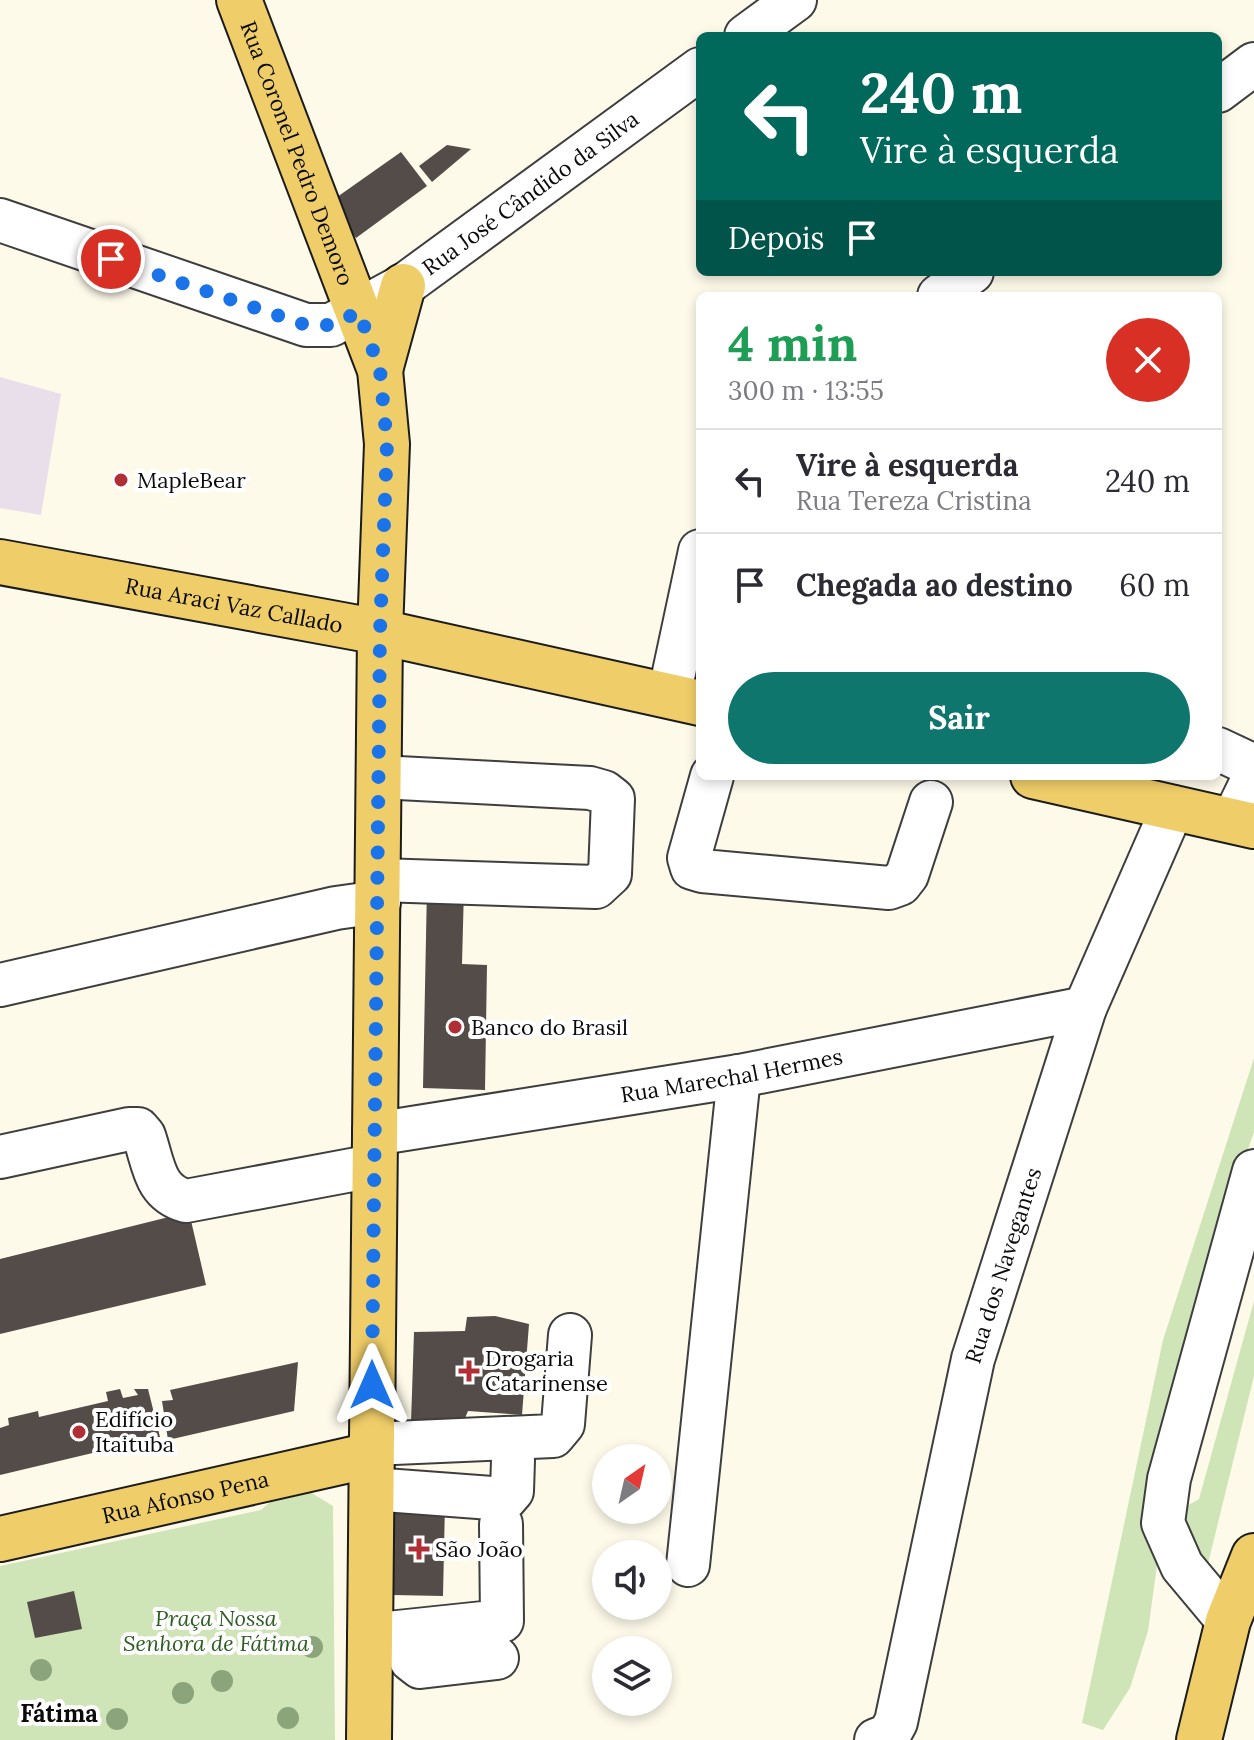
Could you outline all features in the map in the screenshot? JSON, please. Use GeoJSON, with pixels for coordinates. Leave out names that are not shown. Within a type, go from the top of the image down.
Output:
{"type":"FeatureCollection","features":[{"type":"Feature","properties":{"kind":"main road","name":"Rua Coronel Pedro Demoro"},"geometry":{"type":"LineString","coordinates":[[239,0],[380,370],[387,444],[380,632],[371,1463],[388,1634],[369,1740]]}},
{"type":"Feature","properties":{"kind":"main road"},"geometry":{"type":"LineString","coordinates":[[380,370],[403,286]]}},
{"type":"Feature","properties":{"kind":"main road","name":"Rua Araci Vaz Callado"},"geometry":{"type":"LineString","coordinates":[[0,562],[380,632],[685,700]]}},
{"type":"Feature","properties":{"kind":"main road"},"geometry":{"type":"LineString","coordinates":[[1051,780],[1243,823]]}},
{"type":"Feature","properties":{"kind":"main road","name":"Rua Afonso Pena"},"geometry":{"type":"LineString","coordinates":[[0,1539],[371,1463]]}},
{"type":"Feature","properties":{"kind":"main road"},"geometry":{"type":"LineString","coordinates":[[1199,1740],[1228,1621],[1254,1556]]}},
{"type":"Feature","properties":{"kind":"street"},"geometry":{"type":"LineString","coordinates":[[751,32],[795,0]]}},
{"type":"Feature","properties":{"kind":"street"},"geometry":{"type":"LineString","coordinates":[[1222,88],[1254,64]]}},
{"type":"Feature","properties":{"kind":"street","name":"Rua José Cândido da Silva"},"geometry":{"type":"LineString","coordinates":[[0,220],[306,325],[331,325],[403,286],[696,72]]}},
{"type":"Feature","properties":{"kind":"street"},"geometry":{"type":"LineString","coordinates":[[944,292],[966,276]]}},
{"type":"Feature","properties":{"kind":"street"},"geometry":{"type":"LineString","coordinates":[[685,700],[696,591]]}},
{"type":"Feature","properties":{"kind":"street"},"geometry":{"type":"LineString","coordinates":[[1222,751],[1254,766]]}},
{"type":"Feature","properties":{"kind":"street"},"geometry":{"type":"LineString","coordinates":[[0,985],[336,908],[379,891],[596,887],[610,874],[613,799],[604,792],[590,788],[379,777]]}},
{"type":"Feature","properties":{"kind":"street"},"geometry":{"type":"LineString","coordinates":[[1243,823],[1254,777]]}},
{"type":"Feature","properties":{"kind":"street"},"geometry":{"type":"LineString","coordinates":[[711,780],[689,858],[692,868],[702,871],[889,888],[900,884],[907,875],[931,802]]}},
{"type":"Feature","properties":{"kind":"street","name":"Rua dos Navegantes"},"geometry":{"type":"LineString","coordinates":[[880,1739],[896,1722],[973,1359],[1085,1008],[1173,807]]}},
{"type":"Feature","properties":{"kind":"street","name":"Rua Marechal Hermes"},"geometry":{"type":"LineString","coordinates":[[0,1157],[138,1129],[144,1136],[162,1188],[171,1196],[186,1201],[374,1148],[393,1131],[739,1076],[1085,1008]]}},
{"type":"Feature","properties":{"kind":"street"},"geometry":{"type":"LineString","coordinates":[[688,1565],[739,1076]]}},
{"type":"Feature","properties":{"kind":"street"},"geometry":{"type":"LineString","coordinates":[[1228,1621],[1182,1566],[1163,1523],[1169,1479],[1254,1171]]}},
{"type":"Feature","properties":{"kind":"street"},"geometry":{"type":"LineString","coordinates":[[371,1463],[553,1436],[563,1424],[570,1335]]}},
{"type":"Feature","properties":{"kind":"street"},"geometry":{"type":"LineString","coordinates":[[371,1463],[505,1499],[512,1491],[513,1460]]}},
{"type":"Feature","properties":{"kind":"street"},"geometry":{"type":"LineString","coordinates":[[388,1634],[502,1621],[501,1524]]}},
{"type":"Feature","properties":{"kind":"street"},"geometry":{"type":"LineString","coordinates":[[388,1634],[420,1667],[497,1658]]}},
{"type":"Feature","properties":{"kind":"shaded area"},"geometry":{"type":"Polygon","coordinates":[[[0,377],[61,394],[41,515],[0,508],[0,377]]]}},
{"type":"Feature","properties":{"kind":"green space"},"geometry":{"type":"Polygon","coordinates":[[[1254,1058],[1254,1132],[1239,1175],[1158,1558],[1148,1631],[1130,1688],[1103,1730],[1082,1723],[1163,1340],[1254,1058]]]}},
{"type":"Feature","properties":{"kind":"green space"},"geometry":{"type":"Polygon","coordinates":[[[1254,1301],[1254,1376],[1204,1580],[1180,1510],[1199,1499],[1254,1301]]]}},
{"type":"Feature","properties":{"kind":"green space","name":"Praça Nossa Senhora de Fátima"},"geometry":{"type":"Polygon","coordinates":[[[302,1487],[333,1506],[335,1740],[0,1740],[0,1566],[261,1510],[283,1491],[302,1487]]]}},
{"type":"Feature","properties":{"kind":"building"},"geometry":{"type":"Polygon","coordinates":[[[447,145],[471,149],[432,182],[419,166],[447,145]]]}},
{"type":"Feature","properties":{"kind":"building"},"geometry":{"type":"Polygon","coordinates":[[[401,152],[427,186],[356,238],[330,202],[401,152]]]}},
{"type":"Feature","properties":{"kind":"building","name":"Banco do Brasil"},"geometry":{"type":"Polygon","coordinates":[[[427,887],[464,888],[462,964],[487,965],[485,1090],[423,1088],[427,887]]]}},
{"type":"Feature","properties":{"kind":"building"},"geometry":{"type":"Polygon","coordinates":[[[189,1212],[206,1285],[0,1334],[0,1259],[189,1212]]]}},
{"type":"Feature","properties":{"kind":"building","name":"Drogaria Catarinense"},"geometry":{"type":"Polygon","coordinates":[[[495,1316],[529,1324],[522,1415],[468,1411],[462,1425],[411,1423],[414,1332],[465,1331],[467,1317],[495,1316]]]}},
{"type":"Feature","properties":{"kind":"building"},"geometry":{"type":"Polygon","coordinates":[[[298,1362],[294,1411],[168,1440],[162,1401],[173,1400],[170,1390],[298,1362]]]}},
{"type":"Feature","properties":{"kind":"building","name":"Edifício Itaituba"},"geometry":{"type":"Polygon","coordinates":[[[120,1389],[123,1398],[138,1395],[134,1389],[148,1389],[160,1437],[0,1475],[0,1428],[9,1425],[8,1418],[38,1411],[39,1417],[108,1401],[106,1392],[120,1389]]]}},
{"type":"Feature","properties":{"kind":"building","name":"São João"},"geometry":{"type":"Polygon","coordinates":[[[395,1501],[445,1503],[443,1596],[393,1595],[395,1501]]]}},
{"type":"Feature","properties":{"kind":"building"},"geometry":{"type":"Polygon","coordinates":[[[74,1591],[82,1629],[35,1638],[27,1602],[74,1591]]]}},
{"type":"Feature","properties":{"kind":"place","name":"MapleBear"},"geometry":{"type":"Point","coordinates":[121,480]}},
{"type":"Feature","properties":{"kind":"place","name":"Banco do Brasil"},"geometry":{"type":"Point","coordinates":[455,1027]}},
{"type":"Feature","properties":{"kind":"place","name":"Drogaria Catarinense"},"geometry":{"type":"Point","coordinates":[469,1371]}},
{"type":"Feature","properties":{"kind":"place","name":"Edifício Itaituba"},"geometry":{"type":"Point","coordinates":[79,1432]}},
{"type":"Feature","properties":{"kind":"place","name":"São João"},"geometry":{"type":"Point","coordinates":[419,1549]}},
{"type":"Feature","properties":{"kind":"district","name":"Fátima"},"geometry":{"type":"Point","coordinates":[59,1714]}},
{"type":"Feature","properties":{"kind":"route"},"geometry":{"type":"LineString","coordinates":[[111,259],[306,325],[331,325],[359,312],[380,370],[387,444],[380,632],[372,1385]]}}]}
